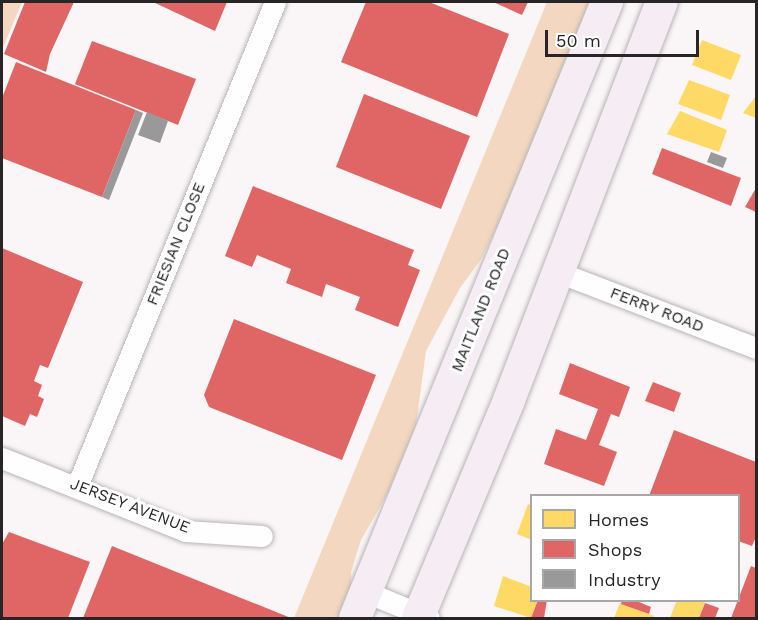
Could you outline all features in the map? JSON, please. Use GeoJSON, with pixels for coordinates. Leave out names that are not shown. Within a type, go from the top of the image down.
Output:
{"type":"FeatureCollection","features":[{"type":"Feature","properties":{"kind":"highway","name":"MAITLAND ROAD"},"geometry":{"type":"LineString","coordinates":[[361,605],[607,2]]}},
{"type":"Feature","properties":{"kind":"highway"},"geometry":{"type":"LineString","coordinates":[[422,617],[662,2]]}},
{"type":"Feature","properties":{"kind":"street","name":"FRIESIAN CLOSE"},"geometry":{"type":"LineString","coordinates":[[77,486],[275,2]]}},
{"type":"Feature","properties":{"kind":"street","name":"FERRY ROAD"},"geometry":{"type":"LineString","coordinates":[[558,272],[756,348]]}},
{"type":"Feature","properties":{"kind":"street","name":"JERSEY AVENUE"},"geometry":{"type":"LineString","coordinates":[[2,458],[185,531],[262,536]]}},
{"type":"Feature","properties":{"kind":"street"},"geometry":{"type":"LineString","coordinates":[[361,605],[422,617]]}},
{"type":"Feature","properties":{"kind":"shaded area"},"geometry":{"type":"Polygon","coordinates":[[[2,2],[22,2],[2,50],[2,2]]]}},
{"type":"Feature","properties":{"kind":"shaded area"},"geometry":{"type":"Polygon","coordinates":[[[547,2],[594,2],[535,149],[482,258],[460,288],[426,351],[416,425],[388,493],[361,540],[351,572],[352,604],[346,618],[294,618],[547,2]]]}},
{"type":"Feature","properties":{"kind":"building: Homes"},"geometry":{"type":"Polygon","coordinates":[[[702,40],[741,55],[731,80],[692,65],[702,40]]]}},
{"type":"Feature","properties":{"kind":"building: Homes"},"geometry":{"type":"Polygon","coordinates":[[[689,80],[730,95],[721,120],[678,104],[689,80]]]}},
{"type":"Feature","properties":{"kind":"building: Homes"},"geometry":{"type":"Polygon","coordinates":[[[756,96],[756,118],[743,113],[756,96]]]}},
{"type":"Feature","properties":{"kind":"building: Homes"},"geometry":{"type":"Polygon","coordinates":[[[680,111],[727,130],[719,152],[667,134],[680,111]]]}},
{"type":"Feature","properties":{"kind":"building: Homes"},"geometry":{"type":"Polygon","coordinates":[[[528,504],[530,505],[530,539],[517,534],[528,504]]]}},
{"type":"Feature","properties":{"kind":"building: Homes"},"geometry":{"type":"Polygon","coordinates":[[[503,576],[530,586],[530,602],[537,602],[531,618],[494,606],[503,576]]]}},
{"type":"Feature","properties":{"kind":"building: Homes"},"geometry":{"type":"Polygon","coordinates":[[[676,602],[705,602],[699,618],[670,618],[676,602]]]}},
{"type":"Feature","properties":{"kind":"building: Homes"},"geometry":{"type":"Polygon","coordinates":[[[620,603],[654,616],[653,618],[614,618],[620,603]]]}},
{"type":"Feature","properties":{"kind":"building: Shops"},"geometry":{"type":"Polygon","coordinates":[[[25,2],[74,2],[50,54],[46,72],[4,54],[25,2]]]}},
{"type":"Feature","properties":{"kind":"building: Shops"},"geometry":{"type":"Polygon","coordinates":[[[153,2],[227,2],[215,31],[153,2]]]}},
{"type":"Feature","properties":{"kind":"building: Shops"},"geometry":{"type":"Polygon","coordinates":[[[366,2],[429,2],[509,34],[477,117],[341,62],[366,2]]]}},
{"type":"Feature","properties":{"kind":"building: Shops"},"geometry":{"type":"Polygon","coordinates":[[[493,2],[528,2],[522,15],[493,2]]]}},
{"type":"Feature","properties":{"kind":"building: Shops"},"geometry":{"type":"Polygon","coordinates":[[[92,41],[196,79],[178,125],[75,84],[92,41]]]}},
{"type":"Feature","properties":{"kind":"building: Shops"},"geometry":{"type":"Polygon","coordinates":[[[16,62],[136,110],[102,197],[2,158],[2,98],[16,62]]]}},
{"type":"Feature","properties":{"kind":"building: Shops"},"geometry":{"type":"Polygon","coordinates":[[[364,94],[470,136],[441,209],[336,167],[364,94]]]}},
{"type":"Feature","properties":{"kind":"building: Shops"},"geometry":{"type":"Polygon","coordinates":[[[662,148],[741,178],[731,206],[652,174],[662,148]]]}},
{"type":"Feature","properties":{"kind":"building: Shops"},"geometry":{"type":"Polygon","coordinates":[[[253,186],[414,250],[408,265],[420,270],[398,327],[355,310],[360,297],[326,284],[322,297],[286,283],[291,269],[257,255],[252,267],[225,256],[253,186]]]}},
{"type":"Feature","properties":{"kind":"building: Shops"},"geometry":{"type":"Polygon","coordinates":[[[756,188],[756,212],[745,207],[756,188]]]}},
{"type":"Feature","properties":{"kind":"building: Shops"},"geometry":{"type":"Polygon","coordinates":[[[2,248],[83,282],[48,368],[40,365],[34,381],[42,385],[38,396],[44,399],[37,417],[30,414],[25,426],[2,416],[2,248]]]}},
{"type":"Feature","properties":{"kind":"building: Shops"},"geometry":{"type":"Polygon","coordinates":[[[234,319],[376,375],[342,460],[209,407],[204,395],[234,319]]]}},
{"type":"Feature","properties":{"kind":"building: Shops"},"geometry":{"type":"Polygon","coordinates":[[[570,363],[630,387],[619,417],[611,414],[599,445],[617,452],[604,486],[544,464],[556,429],[586,440],[598,409],[559,394],[570,363]]]}},
{"type":"Feature","properties":{"kind":"building: Shops"},"geometry":{"type":"Polygon","coordinates":[[[653,382],[681,393],[674,412],[645,401],[653,382]]]}},
{"type":"Feature","properties":{"kind":"building: Shops"},"geometry":{"type":"Polygon","coordinates":[[[674,430],[756,462],[756,537],[752,546],[740,542],[740,494],[650,494],[674,430]]]}},
{"type":"Feature","properties":{"kind":"building: Shops"},"geometry":{"type":"Polygon","coordinates":[[[9,532],[90,562],[68,618],[2,618],[2,544],[9,532]]]}},
{"type":"Feature","properties":{"kind":"building: Shops"},"geometry":{"type":"Polygon","coordinates":[[[112,546],[291,618],[83,618],[112,546]]]}},
{"type":"Feature","properties":{"kind":"building: Shops"},"geometry":{"type":"Polygon","coordinates":[[[751,566],[756,568],[756,618],[731,618],[737,602],[740,602],[740,595],[751,566]]]}},
{"type":"Feature","properties":{"kind":"building: Shops"},"geometry":{"type":"Polygon","coordinates":[[[537,602],[547,602],[544,618],[531,618],[537,602]]]}},
{"type":"Feature","properties":{"kind":"building: Shops"},"geometry":{"type":"Polygon","coordinates":[[[622,602],[639,602],[651,607],[649,614],[621,604],[622,602]]]}},
{"type":"Feature","properties":{"kind":"building: Shops"},"geometry":{"type":"Polygon","coordinates":[[[705,603],[719,608],[715,618],[699,618],[705,603]]]}},
{"type":"Feature","properties":{"kind":"building: Industry"},"geometry":{"type":"Polygon","coordinates":[[[136,110],[143,113],[109,200],[102,197],[136,110]]]}},
{"type":"Feature","properties":{"kind":"building: Industry"},"geometry":{"type":"Polygon","coordinates":[[[147,112],[168,121],[160,143],[138,135],[147,112]]]}},
{"type":"Feature","properties":{"kind":"building: Industry"},"geometry":{"type":"Polygon","coordinates":[[[711,152],[727,158],[723,168],[707,162],[711,152]]]}}]}
